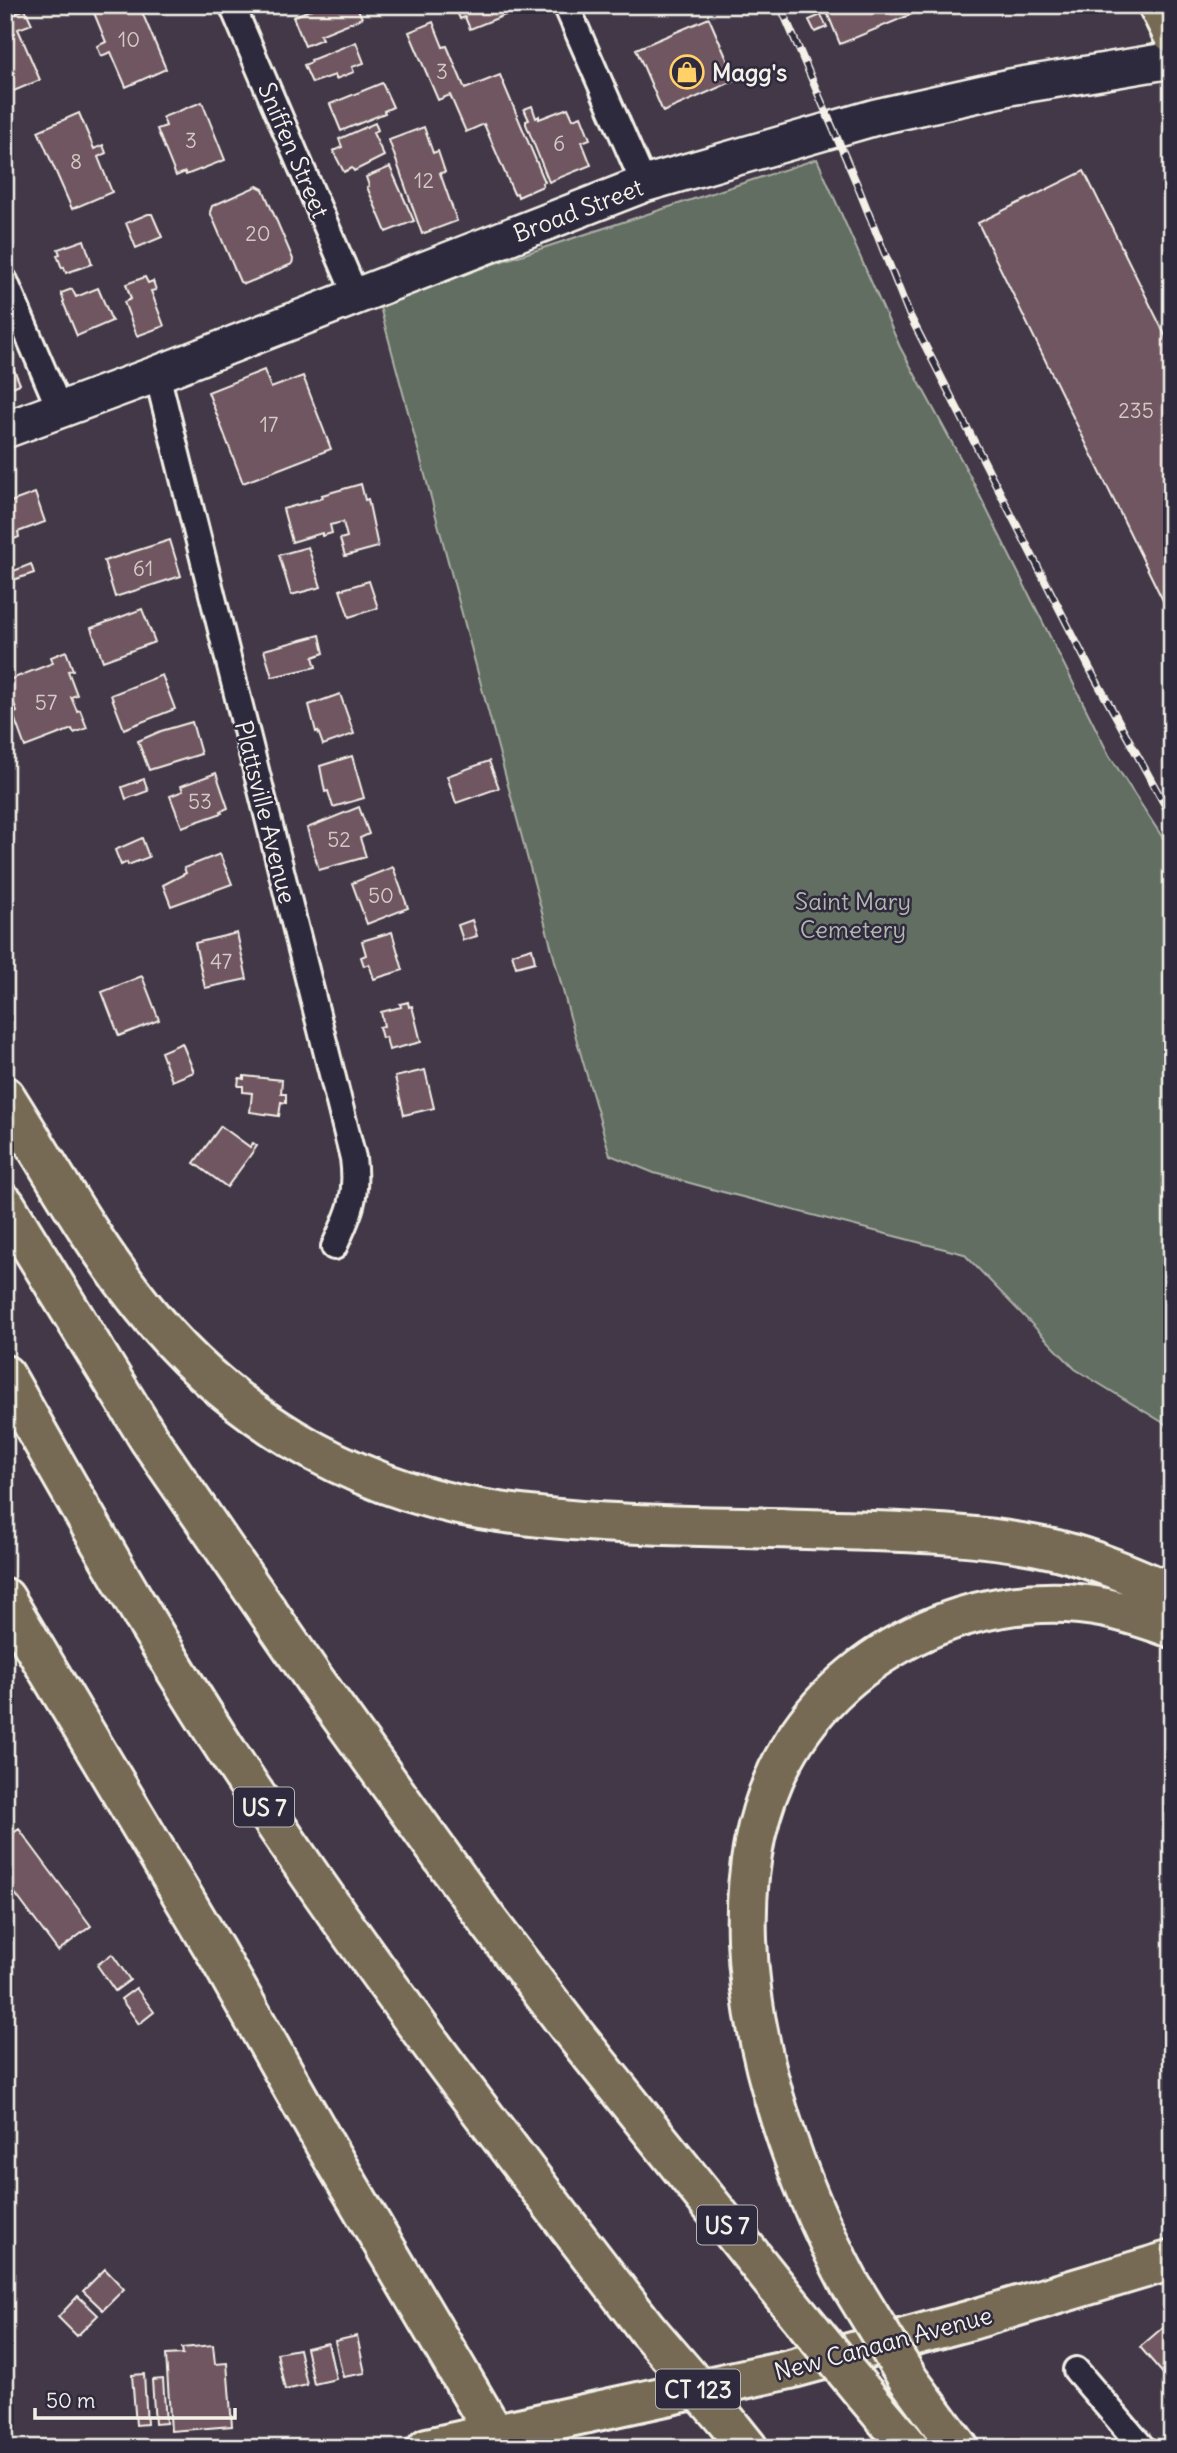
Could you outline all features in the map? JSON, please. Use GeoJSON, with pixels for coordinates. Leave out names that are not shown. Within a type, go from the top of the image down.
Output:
{"type":"FeatureCollection","features":[{"type":"Feature","properties":{"kind":"main road"},"geometry":{"type":"LineString","coordinates":[[1158,5],[1172,33]]}},
{"type":"Feature","properties":{"kind":"main road"},"geometry":{"type":"LineString","coordinates":[[5,1096],[117,1272],[169,1338],[193,1363],[251,1410],[319,1454],[358,1473],[436,1499],[520,1515],[617,1522],[937,1534],[1022,1543],[1095,1562],[1172,1593]]}},
{"type":"Feature","properties":{"kind":"main road","name":"US 7"},"geometry":{"type":"LineString","coordinates":[[5,1204],[149,1439],[329,1700],[478,1906],[563,2019],[787,2300],[910,2448]]}},
{"type":"Feature","properties":{"kind":"main road","name":"US 7"},"geometry":{"type":"LineString","coordinates":[[5,1375],[136,1605],[278,1828],[472,2101],[647,2329],[738,2435]]}},
{"type":"Feature","properties":{"kind":"main road"},"geometry":{"type":"LineString","coordinates":[[5,1598],[216,1952],[498,2440]]}},
{"type":"Feature","properties":{"kind":"main road"},"geometry":{"type":"LineString","coordinates":[[959,2448],[908,2379],[850,2284],[821,2226],[793,2159],[772,2095],[754,2017],[747,1956],[751,1853],[761,1813],[776,1775],[795,1741],[820,1707],[849,1678],[892,1647],[921,1631],[958,1618],[1024,1604],[1062,1603],[1104,1608],[1172,1628]]}},
{"type":"Feature","properties":{"kind":"main road","name":"New Canaan Avenue"},"geometry":{"type":"LineString","coordinates":[[427,2448],[498,2440],[803,2365],[960,2324],[1172,2260]]}},
{"type":"Feature","properties":{"kind":"street","name":"Sniffen Street"},"geometry":{"type":"LineString","coordinates":[[232,5],[356,296]]}},
{"type":"Feature","properties":{"kind":"street"},"geometry":{"type":"LineString","coordinates":[[566,5],[644,184]]}},
{"type":"Feature","properties":{"kind":"street","name":"Broad Street"},"geometry":{"type":"LineString","coordinates":[[5,430],[157,374],[644,184],[876,117],[1010,87],[1172,60]]}},
{"type":"Feature","properties":{"kind":"street"},"geometry":{"type":"LineString","coordinates":[[5,281],[60,410]]}},
{"type":"Feature","properties":{"kind":"street","name":"Plattsville Avenue"},"geometry":{"type":"LineString","coordinates":[[157,374],[353,1158],[356,1183],[349,1214],[334,1247]]}},
{"type":"Feature","properties":{"kind":"street"},"geometry":{"type":"LineString","coordinates":[[1076,2370],[1143,2448]]}},
{"type":"Feature","properties":{"kind":"green space","name":"Saint Mary Cemetery"},"geometry":{"type":"Polygon","coordinates":[[[817,159],[900,347],[969,474],[1109,755],[1172,852],[1172,1428],[1075,1369],[964,1254],[654,1173],[610,1155],[570,1017],[380,307],[441,281],[817,159]]]}},
{"type":"Feature","properties":{"kind":"building"},"geometry":{"type":"Polygon","coordinates":[[[98,5],[139,5],[166,69],[126,87],[111,52],[101,56],[97,46],[106,42],[92,8],[98,5]]]}},
{"type":"Feature","properties":{"kind":"building"},"geometry":{"type":"Polygon","coordinates":[[[321,5],[356,5],[362,18],[320,35],[322,39],[305,46],[293,17],[321,5]]]}},
{"type":"Feature","properties":{"kind":"building"},"geometry":{"type":"Polygon","coordinates":[[[459,5],[525,7],[470,29],[465,17],[460,19],[457,12],[461,10],[459,5]]]}},
{"type":"Feature","properties":{"kind":"building"},"geometry":{"type":"Polygon","coordinates":[[[824,5],[914,5],[917,12],[840,44],[824,5]]]}},
{"type":"Feature","properties":{"kind":"building"},"geometry":{"type":"Polygon","coordinates":[[[25,9],[32,24],[18,29],[40,80],[9,93],[5,84],[5,18],[25,9]]]}},
{"type":"Feature","properties":{"kind":"building"},"geometry":{"type":"Polygon","coordinates":[[[821,15],[827,27],[815,32],[809,20],[821,15]]]}},
{"type":"Feature","properties":{"kind":"building"},"geometry":{"type":"Polygon","coordinates":[[[709,18],[736,80],[663,112],[636,49],[709,18]]]}},
{"type":"Feature","properties":{"kind":"building"},"geometry":{"type":"Polygon","coordinates":[[[433,22],[443,47],[447,46],[465,89],[500,75],[545,182],[542,183],[543,186],[518,197],[517,193],[514,194],[484,124],[466,132],[450,95],[438,100],[409,32],[433,22]]]}},
{"type":"Feature","properties":{"kind":"building"},"geometry":{"type":"Polygon","coordinates":[[[356,42],[364,63],[352,67],[354,72],[336,79],[335,75],[312,83],[304,65],[356,42]]]}},
{"type":"Feature","properties":{"kind":"building"},"geometry":{"type":"Polygon","coordinates":[[[382,83],[393,107],[341,131],[330,104],[382,83]]]}},
{"type":"Feature","properties":{"kind":"building"},"geometry":{"type":"Polygon","coordinates":[[[202,102],[225,160],[186,175],[185,172],[176,176],[157,129],[166,126],[163,117],[202,102]]]}},
{"type":"Feature","properties":{"kind":"building"},"geometry":{"type":"Polygon","coordinates":[[[532,106],[536,118],[539,116],[539,119],[568,108],[573,119],[581,116],[590,139],[582,142],[591,165],[549,182],[526,124],[529,120],[524,109],[532,106]]]}},
{"type":"Feature","properties":{"kind":"building"},"geometry":{"type":"Polygon","coordinates":[[[79,113],[94,149],[103,145],[106,153],[98,157],[112,192],[72,209],[38,131],[79,113]]]}},
{"type":"Feature","properties":{"kind":"building"},"geometry":{"type":"Polygon","coordinates":[[[375,123],[378,130],[373,133],[384,156],[354,171],[352,168],[344,172],[333,151],[342,147],[339,139],[375,123]]]}},
{"type":"Feature","properties":{"kind":"building"},"geometry":{"type":"Polygon","coordinates":[[[424,127],[433,153],[438,151],[445,172],[440,173],[457,221],[422,234],[389,140],[424,127]]]}},
{"type":"Feature","properties":{"kind":"building"},"geometry":{"type":"Polygon","coordinates":[[[390,167],[414,221],[386,232],[367,187],[366,177],[390,167]]]}},
{"type":"Feature","properties":{"kind":"building"},"geometry":{"type":"Polygon","coordinates":[[[1084,171],[1172,349],[1172,619],[978,223],[1084,171]]]}},
{"type":"Feature","properties":{"kind":"building"},"geometry":{"type":"Polygon","coordinates":[[[257,186],[263,189],[293,259],[292,264],[245,284],[240,282],[210,212],[212,206],[257,186]]]}},
{"type":"Feature","properties":{"kind":"building"},"geometry":{"type":"Polygon","coordinates":[[[152,214],[162,237],[136,248],[126,223],[152,214]]]}},
{"type":"Feature","properties":{"kind":"building"},"geometry":{"type":"Polygon","coordinates":[[[84,240],[92,264],[66,273],[57,255],[60,254],[58,249],[84,240]]]}},
{"type":"Feature","properties":{"kind":"building"},"geometry":{"type":"Polygon","coordinates":[[[145,277],[148,283],[153,281],[156,290],[151,291],[164,326],[137,336],[124,302],[131,299],[126,284],[145,277]]]}},
{"type":"Feature","properties":{"kind":"building"},"geometry":{"type":"Polygon","coordinates":[[[98,288],[112,321],[77,336],[61,293],[72,289],[76,297],[98,288]]]}},
{"type":"Feature","properties":{"kind":"building"},"geometry":{"type":"Polygon","coordinates":[[[5,348],[20,384],[5,390],[5,348]]]}},
{"type":"Feature","properties":{"kind":"building"},"geometry":{"type":"Polygon","coordinates":[[[264,370],[271,388],[303,376],[331,449],[243,483],[208,392],[264,370]]]}},
{"type":"Feature","properties":{"kind":"building"},"geometry":{"type":"Polygon","coordinates":[[[361,484],[365,500],[368,499],[378,547],[345,556],[340,539],[347,537],[343,522],[330,525],[332,533],[322,536],[322,533],[292,542],[283,509],[361,484]]]}},
{"type":"Feature","properties":{"kind":"building"},"geometry":{"type":"Polygon","coordinates":[[[35,493],[45,522],[18,532],[19,537],[5,543],[5,504],[35,493]]]}},
{"type":"Feature","properties":{"kind":"building"},"geometry":{"type":"Polygon","coordinates":[[[170,540],[181,576],[115,597],[104,561],[170,540]]]}},
{"type":"Feature","properties":{"kind":"building"},"geometry":{"type":"Polygon","coordinates":[[[308,547],[321,587],[291,595],[279,555],[308,547]]]}},
{"type":"Feature","properties":{"kind":"building"},"geometry":{"type":"Polygon","coordinates":[[[31,564],[34,573],[13,580],[11,572],[31,564]]]}},
{"type":"Feature","properties":{"kind":"building"},"geometry":{"type":"Polygon","coordinates":[[[369,581],[378,608],[349,617],[340,590],[369,581]]]}},
{"type":"Feature","properties":{"kind":"building"},"geometry":{"type":"Polygon","coordinates":[[[142,609],[155,642],[103,661],[91,628],[142,609]]]}},
{"type":"Feature","properties":{"kind":"building"},"geometry":{"type":"Polygon","coordinates":[[[320,635],[324,653],[313,657],[316,667],[272,677],[264,650],[320,635]]]}},
{"type":"Feature","properties":{"kind":"building"},"geometry":{"type":"Polygon","coordinates":[[[66,651],[73,670],[68,671],[77,695],[71,697],[87,728],[74,733],[72,729],[25,747],[13,714],[17,712],[6,681],[53,663],[51,657],[66,651]]]}},
{"type":"Feature","properties":{"kind":"building"},"geometry":{"type":"Polygon","coordinates":[[[162,675],[175,709],[124,729],[111,695],[162,675]]]}},
{"type":"Feature","properties":{"kind":"building"},"geometry":{"type":"Polygon","coordinates":[[[340,694],[354,734],[323,745],[318,731],[316,732],[309,705],[340,694]]]}},
{"type":"Feature","properties":{"kind":"building"},"geometry":{"type":"Polygon","coordinates":[[[192,722],[201,754],[149,770],[138,741],[192,722]]]}},
{"type":"Feature","properties":{"kind":"building"},"geometry":{"type":"Polygon","coordinates":[[[352,756],[364,798],[333,807],[328,791],[325,792],[320,766],[352,756]]]}},
{"type":"Feature","properties":{"kind":"building"},"geometry":{"type":"Polygon","coordinates":[[[489,761],[499,788],[456,803],[447,776],[489,761]]]}},
{"type":"Feature","properties":{"kind":"building"},"geometry":{"type":"Polygon","coordinates":[[[216,773],[228,808],[221,811],[222,813],[182,827],[170,796],[183,791],[181,786],[216,773]]]}},
{"type":"Feature","properties":{"kind":"building"},"geometry":{"type":"Polygon","coordinates":[[[144,779],[148,791],[126,799],[122,787],[144,779]]]}},
{"type":"Feature","properties":{"kind":"building"},"geometry":{"type":"Polygon","coordinates":[[[359,807],[369,834],[360,838],[366,857],[319,870],[307,828],[359,807]]]}},
{"type":"Feature","properties":{"kind":"building"},"geometry":{"type":"Polygon","coordinates":[[[142,838],[149,857],[121,865],[115,850],[142,838]]]}},
{"type":"Feature","properties":{"kind":"building"},"geometry":{"type":"Polygon","coordinates":[[[220,854],[232,884],[171,906],[163,885],[186,873],[184,868],[220,854]]]}},
{"type":"Feature","properties":{"kind":"building"},"geometry":{"type":"Polygon","coordinates":[[[393,867],[408,908],[367,924],[352,883],[393,867]]]}},
{"type":"Feature","properties":{"kind":"building"},"geometry":{"type":"Polygon","coordinates":[[[472,920],[477,936],[463,940],[458,925],[472,920]]]}},
{"type":"Feature","properties":{"kind":"building"},"geometry":{"type":"Polygon","coordinates":[[[392,932],[403,970],[374,979],[369,964],[364,966],[361,957],[366,955],[362,941],[392,932]]]}},
{"type":"Feature","properties":{"kind":"building"},"geometry":{"type":"Polygon","coordinates":[[[237,933],[247,979],[205,988],[195,943],[237,933]]]}},
{"type":"Feature","properties":{"kind":"building"},"geometry":{"type":"Polygon","coordinates":[[[532,948],[535,962],[516,967],[512,954],[532,948]]]}},
{"type":"Feature","properties":{"kind":"building"},"geometry":{"type":"Polygon","coordinates":[[[142,976],[159,1020],[119,1036],[102,992],[142,976]]]}},
{"type":"Feature","properties":{"kind":"building"},"geometry":{"type":"Polygon","coordinates":[[[408,1002],[409,1007],[412,1006],[421,1042],[389,1050],[386,1037],[382,1038],[379,1027],[384,1026],[381,1012],[401,1007],[400,1004],[408,1002]]]}},
{"type":"Feature","properties":{"kind":"building"},"geometry":{"type":"Polygon","coordinates":[[[182,1043],[194,1072],[172,1081],[161,1052],[182,1043]]]}},
{"type":"Feature","properties":{"kind":"building"},"geometry":{"type":"Polygon","coordinates":[[[425,1070],[434,1108],[404,1115],[395,1077],[425,1070]]]}},
{"type":"Feature","properties":{"kind":"building"},"geometry":{"type":"Polygon","coordinates":[[[244,1076],[282,1080],[281,1094],[286,1094],[286,1103],[281,1102],[279,1116],[250,1112],[252,1093],[243,1092],[243,1086],[238,1086],[239,1078],[244,1079],[244,1076]]]}},
{"type":"Feature","properties":{"kind":"building"},"geometry":{"type":"Polygon","coordinates":[[[221,1126],[250,1147],[253,1143],[257,1146],[227,1187],[194,1163],[221,1126]]]}},
{"type":"Feature","properties":{"kind":"building"},"geometry":{"type":"Polygon","coordinates":[[[19,1829],[91,1926],[58,1951],[5,1880],[5,1839],[19,1829]]]}},
{"type":"Feature","properties":{"kind":"building"},"geometry":{"type":"Polygon","coordinates":[[[112,1954],[130,1980],[115,1991],[97,1965],[112,1954]]]}},
{"type":"Feature","properties":{"kind":"building"},"geometry":{"type":"Polygon","coordinates":[[[136,1988],[154,2012],[139,2024],[121,1999],[136,1988]]]}},
{"type":"Feature","properties":{"kind":"building"},"geometry":{"type":"Polygon","coordinates":[[[105,2269],[124,2289],[103,2310],[83,2291],[105,2269]]]}},
{"type":"Feature","properties":{"kind":"building"},"geometry":{"type":"Polygon","coordinates":[[[78,2296],[98,2315],[77,2336],[58,2317],[78,2296]]]}},
{"type":"Feature","properties":{"kind":"building"},"geometry":{"type":"Polygon","coordinates":[[[1169,2322],[1172,2326],[1172,2384],[1140,2347],[1169,2322]]]}},
{"type":"Feature","properties":{"kind":"building"},"geometry":{"type":"Polygon","coordinates":[[[357,2336],[365,2373],[343,2377],[335,2341],[357,2336]]]}},
{"type":"Feature","properties":{"kind":"building"},"geometry":{"type":"Polygon","coordinates":[[[328,2343],[336,2379],[314,2384],[306,2348],[328,2343]]]}},
{"type":"Feature","properties":{"kind":"building"},"geometry":{"type":"Polygon","coordinates":[[[213,2345],[215,2364],[227,2363],[232,2426],[171,2431],[166,2355],[183,2354],[182,2348],[213,2345]]]}},
{"type":"Feature","properties":{"kind":"building"},"geometry":{"type":"Polygon","coordinates":[[[299,2349],[307,2385],[285,2390],[277,2353],[299,2349]]]}},
{"type":"Feature","properties":{"kind":"building"},"geometry":{"type":"Polygon","coordinates":[[[144,2374],[147,2424],[136,2425],[132,2375],[144,2374]]]}},
{"type":"Feature","properties":{"kind":"building"},"geometry":{"type":"Polygon","coordinates":[[[163,2379],[166,2423],[155,2424],[152,2380],[163,2379]]]}},
{"type":"Feature","properties":{"kind":"railway"},"geometry":{"type":"LineString","coordinates":[[780,5],[909,314],[1091,671],[1172,818]]}},
{"type":"Feature","properties":{"kind":"place","name":"Magg's"},"geometry":{"type":"Point","coordinates":[687,72]}}]}
